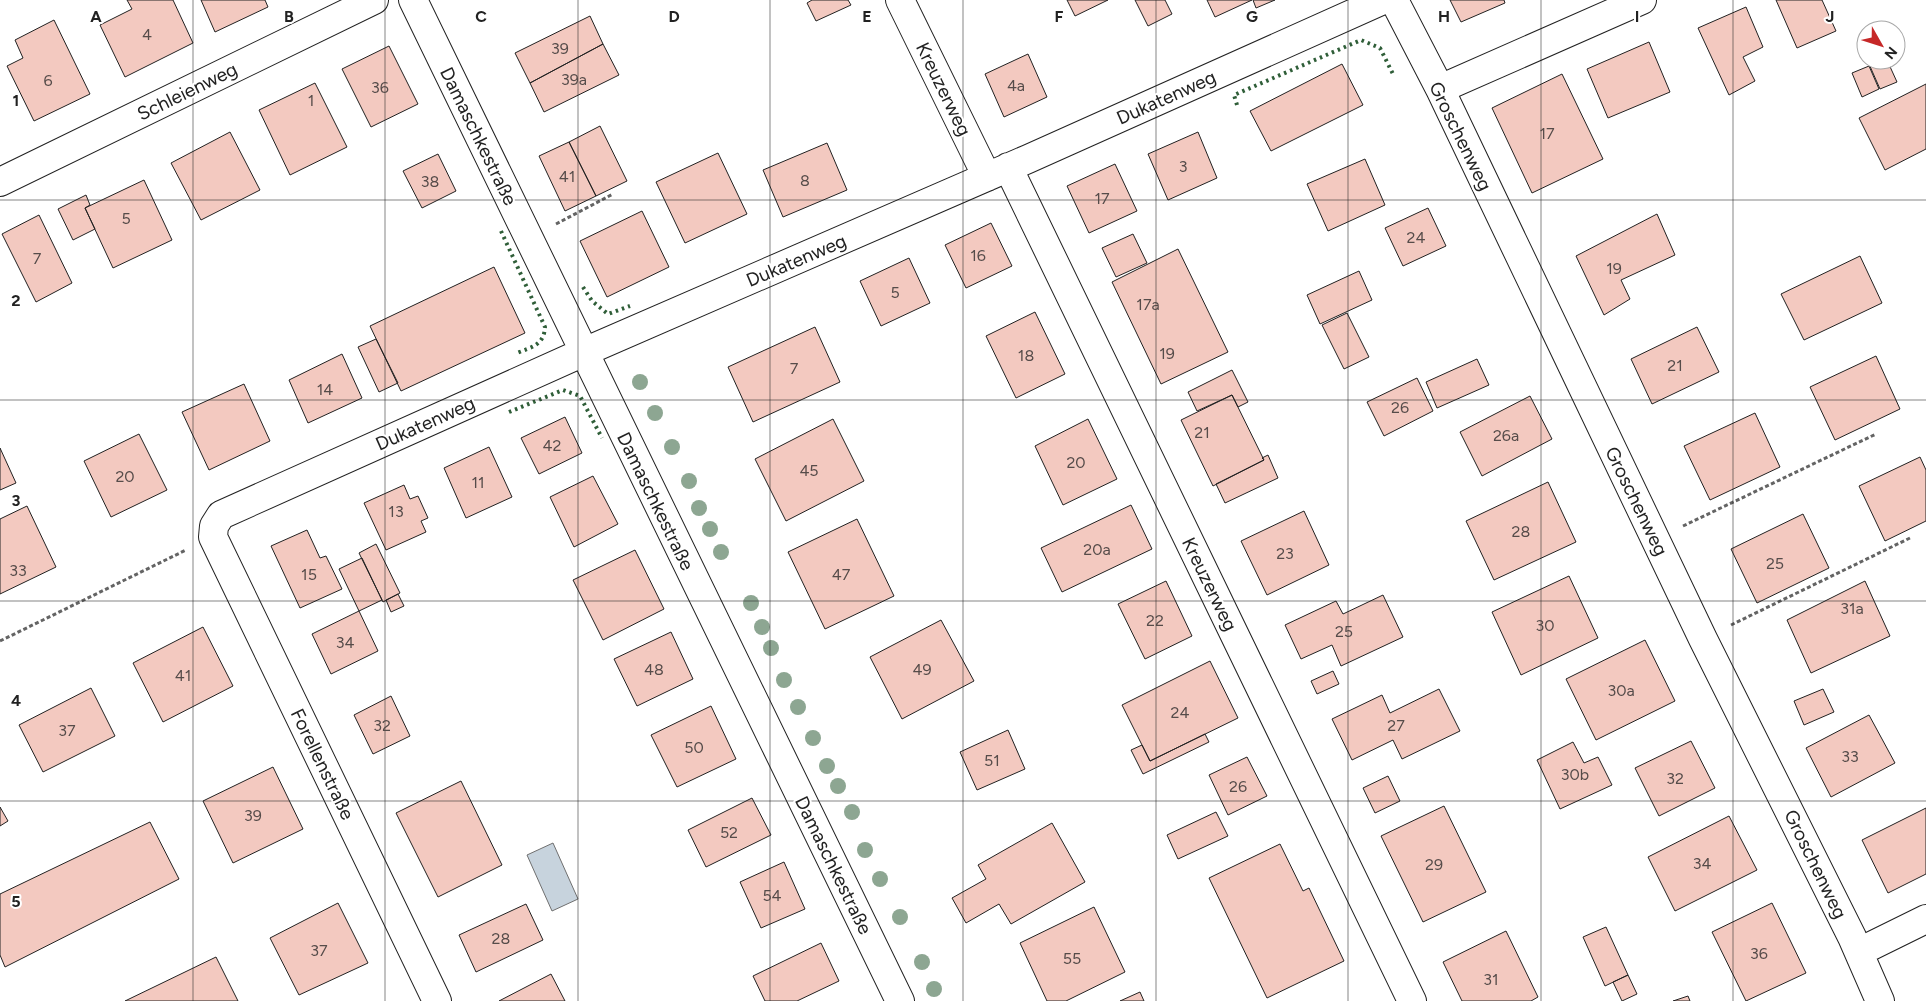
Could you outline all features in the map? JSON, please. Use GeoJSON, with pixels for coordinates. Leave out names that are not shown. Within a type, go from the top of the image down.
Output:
{"type":"FeatureCollection","features":[{"type":"Feature","properties":{"kind":"street","name":"Schleienweg"},"geometry":{"type":"LineString","coordinates":[[0,182],[374,0]]}},
{"type":"Feature","properties":{"kind":"street","name":"Damaschkestraße"},"geometry":{"type":"LineString","coordinates":[[413,0],[900,1001]]}},
{"type":"Feature","properties":{"kind":"street","name":"Kreuzerweg"},"geometry":{"type":"LineString","coordinates":[[900,0],[997,172],[1412,1001]]}},
{"type":"Feature","properties":{"kind":"street","name":"Dukatenweg"},"geometry":{"type":"LineString","coordinates":[[213,532],[221,515],[584,352],[997,172],[1383,0]]}},
{"type":"Feature","properties":{"kind":"street","name":"Groschenweg"},"geometry":{"type":"LineString","coordinates":[[1394,0],[1440,89],[1703,639],[1859,952],[1880,1001]]}},
{"type":"Feature","properties":{"kind":"street"},"geometry":{"type":"LineString","coordinates":[[1440,89],[1642,0]]}},
{"type":"Feature","properties":{"kind":"street","name":"Forellenstraße"},"geometry":{"type":"LineString","coordinates":[[213,532],[437,1001]]}},
{"type":"Feature","properties":{"kind":"street"},"geometry":{"type":"LineString","coordinates":[[1859,952],[1926,919]]}},
{"type":"Feature","properties":{"kind":"path"},"geometry":{"type":"LineString","coordinates":[[528,238],[613,194]]}},
{"type":"Feature","properties":{"kind":"path"},"geometry":{"type":"LineString","coordinates":[[1656,539],[1876,434]]}},
{"type":"Feature","properties":{"kind":"path"},"geometry":{"type":"LineString","coordinates":[[0,641],[213,532]]}},
{"type":"Feature","properties":{"kind":"path"},"geometry":{"type":"LineString","coordinates":[[1703,639],[1912,537]]}},
{"type":"Feature","properties":{"kind":"shaded area"},"geometry":{"type":"Polygon","coordinates":[[[553,843],[578,899],[552,911],[527,855],[553,843]]]}},
{"type":"Feature","properties":{"kind":"building"},"geometry":{"type":"Polygon","coordinates":[[[127,0],[173,0],[193,43],[125,77],[100,25],[132,9],[127,0]]]}},
{"type":"Feature","properties":{"kind":"building"},"geometry":{"type":"Polygon","coordinates":[[[201,0],[265,0],[268,7],[215,32],[201,0]]]}},
{"type":"Feature","properties":{"kind":"building"},"geometry":{"type":"Polygon","coordinates":[[[812,0],[848,0],[851,5],[816,21],[807,3],[812,0]]]}},
{"type":"Feature","properties":{"kind":"building"},"geometry":{"type":"Polygon","coordinates":[[[1067,0],[1108,0],[1075,16],[1067,0]]]}},
{"type":"Feature","properties":{"kind":"building"},"geometry":{"type":"Polygon","coordinates":[[[1135,0],[1165,0],[1172,14],[1148,26],[1135,0]]]}},
{"type":"Feature","properties":{"kind":"building"},"geometry":{"type":"Polygon","coordinates":[[[1207,0],[1252,0],[1215,17],[1207,0]]]}},
{"type":"Feature","properties":{"kind":"building"},"geometry":{"type":"Polygon","coordinates":[[[1253,0],[1275,0],[1256,8],[1253,0]]]}},
{"type":"Feature","properties":{"kind":"building"},"geometry":{"type":"Polygon","coordinates":[[[1450,0],[1504,0],[1505,3],[1461,22],[1450,0]]]}},
{"type":"Feature","properties":{"kind":"building"},"geometry":{"type":"Polygon","coordinates":[[[1776,0],[1822,0],[1836,31],[1797,48],[1776,0]]]}},
{"type":"Feature","properties":{"kind":"building"},"geometry":{"type":"Polygon","coordinates":[[[1746,7],[1763,47],[1743,57],[1755,81],[1729,95],[1698,28],[1746,7]]]}},
{"type":"Feature","properties":{"kind":"building"},"geometry":{"type":"Polygon","coordinates":[[[590,16],[603,44],[530,83],[515,53],[590,16]]]}},
{"type":"Feature","properties":{"kind":"building"},"geometry":{"type":"Polygon","coordinates":[[[54,20],[90,94],[34,121],[7,66],[23,58],[15,40],[54,20]]]}},
{"type":"Feature","properties":{"kind":"building"},"geometry":{"type":"Polygon","coordinates":[[[1649,42],[1670,92],[1608,118],[1587,69],[1649,42]]]}},
{"type":"Feature","properties":{"kind":"building"},"geometry":{"type":"Polygon","coordinates":[[[603,44],[619,75],[544,112],[530,83],[603,44]]]}},
{"type":"Feature","properties":{"kind":"building"},"geometry":{"type":"Polygon","coordinates":[[[389,46],[418,104],[371,127],[342,69],[389,46]]]}},
{"type":"Feature","properties":{"kind":"building"},"geometry":{"type":"Polygon","coordinates":[[[1028,54],[1047,97],[1004,117],[985,74],[1028,54]]]}},
{"type":"Feature","properties":{"kind":"building"},"geometry":{"type":"Polygon","coordinates":[[[1342,64],[1363,105],[1271,151],[1250,111],[1342,64]]]}},
{"type":"Feature","properties":{"kind":"building"},"geometry":{"type":"Polygon","coordinates":[[[1859,70],[1871,70],[1879,89],[1862,97],[1852,73],[1859,70]]]}},
{"type":"Feature","properties":{"kind":"building"},"geometry":{"type":"Polygon","coordinates":[[[1872,70],[1892,70],[1897,82],[1880,89],[1872,70]]]}},
{"type":"Feature","properties":{"kind":"building"},"geometry":{"type":"Polygon","coordinates":[[[1562,74],[1603,159],[1532,193],[1492,108],[1562,74]]]}},
{"type":"Feature","properties":{"kind":"building"},"geometry":{"type":"Polygon","coordinates":[[[315,83],[347,147],[290,175],[259,110],[315,83]]]}},
{"type":"Feature","properties":{"kind":"building"},"geometry":{"type":"Polygon","coordinates":[[[1926,84],[1926,149],[1885,170],[1859,118],[1926,84]]]}},
{"type":"Feature","properties":{"kind":"building"},"geometry":{"type":"Polygon","coordinates":[[[600,126],[627,181],[596,196],[569,142],[600,126]]]}},
{"type":"Feature","properties":{"kind":"building"},"geometry":{"type":"Polygon","coordinates":[[[230,132],[260,190],[201,220],[171,163],[230,132]]]}},
{"type":"Feature","properties":{"kind":"building"},"geometry":{"type":"Polygon","coordinates":[[[1198,132],[1217,178],[1168,200],[1148,154],[1198,132]]]}},
{"type":"Feature","properties":{"kind":"building"},"geometry":{"type":"Polygon","coordinates":[[[569,142],[596,196],[565,211],[539,156],[569,142]]]}},
{"type":"Feature","properties":{"kind":"building"},"geometry":{"type":"Polygon","coordinates":[[[827,143],[847,190],[783,217],[763,170],[827,143]]]}},
{"type":"Feature","properties":{"kind":"building"},"geometry":{"type":"Polygon","coordinates":[[[718,153],[747,214],[685,243],[656,182],[718,153]]]}},
{"type":"Feature","properties":{"kind":"building"},"geometry":{"type":"Polygon","coordinates":[[[438,154],[456,191],[422,208],[403,171],[438,154]]]}},
{"type":"Feature","properties":{"kind":"building"},"geometry":{"type":"Polygon","coordinates":[[[1365,159],[1385,205],[1328,231],[1307,184],[1365,159]]]}},
{"type":"Feature","properties":{"kind":"building"},"geometry":{"type":"Polygon","coordinates":[[[1115,164],[1137,211],[1089,233],[1067,186],[1115,164]]]}},
{"type":"Feature","properties":{"kind":"building"},"geometry":{"type":"Polygon","coordinates":[[[144,180],[172,240],[113,268],[85,208],[144,180]]]}},
{"type":"Feature","properties":{"kind":"building"},"geometry":{"type":"Polygon","coordinates":[[[86,195],[90,205],[85,208],[95,229],[73,240],[58,209],[86,195]]]}},
{"type":"Feature","properties":{"kind":"building"},"geometry":{"type":"Polygon","coordinates":[[[1428,208],[1446,246],[1403,266],[1385,228],[1428,208]]]}},
{"type":"Feature","properties":{"kind":"building"},"geometry":{"type":"Polygon","coordinates":[[[642,211],[669,267],[607,297],[580,241],[642,211]]]}},
{"type":"Feature","properties":{"kind":"building"},"geometry":{"type":"Polygon","coordinates":[[[1657,214],[1675,255],[1621,280],[1630,299],[1604,315],[1576,256],[1657,214]]]}},
{"type":"Feature","properties":{"kind":"building"},"geometry":{"type":"Polygon","coordinates":[[[39,215],[72,283],[36,302],[2,234],[39,215]]]}},
{"type":"Feature","properties":{"kind":"building"},"geometry":{"type":"Polygon","coordinates":[[[991,223],[1012,266],[966,288],[945,245],[991,223]]]}},
{"type":"Feature","properties":{"kind":"building"},"geometry":{"type":"Polygon","coordinates":[[[1133,234],[1147,263],[1116,277],[1102,248],[1133,234]]]}},
{"type":"Feature","properties":{"kind":"building"},"geometry":{"type":"Polygon","coordinates":[[[1178,249],[1228,352],[1161,384],[1112,282],[1178,249]]]}},
{"type":"Feature","properties":{"kind":"building"},"geometry":{"type":"Polygon","coordinates":[[[1860,256],[1882,303],[1804,340],[1781,294],[1860,256]]]}},
{"type":"Feature","properties":{"kind":"building"},"geometry":{"type":"Polygon","coordinates":[[[909,258],[930,303],[881,326],[860,281],[909,258]]]}},
{"type":"Feature","properties":{"kind":"building"},"geometry":{"type":"Polygon","coordinates":[[[494,267],[525,333],[401,391],[370,326],[494,267]]]}},
{"type":"Feature","properties":{"kind":"building"},"geometry":{"type":"Polygon","coordinates":[[[1359,271],[1372,300],[1320,324],[1307,295],[1359,271]]]}},
{"type":"Feature","properties":{"kind":"building"},"geometry":{"type":"Polygon","coordinates":[[[1035,312],[1065,374],[1016,398],[986,336],[1035,312]]]}},
{"type":"Feature","properties":{"kind":"building"},"geometry":{"type":"Polygon","coordinates":[[[1347,313],[1369,357],[1344,369],[1322,325],[1347,313]]]}},
{"type":"Feature","properties":{"kind":"building"},"geometry":{"type":"Polygon","coordinates":[[[815,327],[840,382],[753,422],[728,367],[815,327]]]}},
{"type":"Feature","properties":{"kind":"building"},"geometry":{"type":"Polygon","coordinates":[[[1697,327],[1719,372],[1652,404],[1631,359],[1697,327]]]}},
{"type":"Feature","properties":{"kind":"building"},"geometry":{"type":"Polygon","coordinates":[[[376,339],[398,383],[379,392],[358,347],[376,339]]]}},
{"type":"Feature","properties":{"kind":"building"},"geometry":{"type":"Polygon","coordinates":[[[342,354],[362,398],[308,423],[289,380],[342,354]]]}},
{"type":"Feature","properties":{"kind":"building"},"geometry":{"type":"Polygon","coordinates":[[[1876,356],[1900,409],[1835,440],[1810,387],[1876,356]]]}},
{"type":"Feature","properties":{"kind":"building"},"geometry":{"type":"Polygon","coordinates":[[[1477,359],[1489,385],[1437,408],[1426,382],[1477,359]]]}},
{"type":"Feature","properties":{"kind":"building"},"geometry":{"type":"Polygon","coordinates":[[[1232,370],[1248,402],[1238,407],[1232,395],[1197,411],[1188,392],[1232,370]]]}},
{"type":"Feature","properties":{"kind":"building"},"geometry":{"type":"Polygon","coordinates":[[[1417,378],[1433,411],[1384,436],[1367,402],[1417,378]]]}},
{"type":"Feature","properties":{"kind":"building"},"geometry":{"type":"Polygon","coordinates":[[[244,384],[270,441],[209,470],[182,412],[244,384]]]}},
{"type":"Feature","properties":{"kind":"building"},"geometry":{"type":"Polygon","coordinates":[[[1232,395],[1264,460],[1213,486],[1181,420],[1232,395]]]}},
{"type":"Feature","properties":{"kind":"building"},"geometry":{"type":"Polygon","coordinates":[[[1530,396],[1552,439],[1482,476],[1460,432],[1530,396]]]}},
{"type":"Feature","properties":{"kind":"building"},"geometry":{"type":"Polygon","coordinates":[[[1755,413],[1780,467],[1710,500],[1684,446],[1755,413]]]}},
{"type":"Feature","properties":{"kind":"building"},"geometry":{"type":"Polygon","coordinates":[[[565,417],[582,453],[539,474],[521,438],[565,417]]]}},
{"type":"Feature","properties":{"kind":"building"},"geometry":{"type":"Polygon","coordinates":[[[833,419],[864,481],[786,521],[755,459],[833,419]]]}},
{"type":"Feature","properties":{"kind":"building"},"geometry":{"type":"Polygon","coordinates":[[[1088,419],[1117,479],[1063,505],[1035,446],[1088,419]]]}},
{"type":"Feature","properties":{"kind":"building"},"geometry":{"type":"Polygon","coordinates":[[[139,434],[167,490],[111,517],[84,461],[139,434]]]}},
{"type":"Feature","properties":{"kind":"building"},"geometry":{"type":"Polygon","coordinates":[[[489,447],[512,497],[466,518],[444,468],[489,447]]]}},
{"type":"Feature","properties":{"kind":"building"},"geometry":{"type":"Polygon","coordinates":[[[0,448],[16,483],[0,490],[0,448]]]}},
{"type":"Feature","properties":{"kind":"building"},"geometry":{"type":"Polygon","coordinates":[[[1268,455],[1278,478],[1225,503],[1216,484],[1264,460],[1262,458],[1268,455]]]}},
{"type":"Feature","properties":{"kind":"building"},"geometry":{"type":"Polygon","coordinates":[[[1920,457],[1926,470],[1926,521],[1885,541],[1859,486],[1920,457]]]}},
{"type":"Feature","properties":{"kind":"building"},"geometry":{"type":"Polygon","coordinates":[[[593,476],[618,524],[574,547],[550,497],[593,476]]]}},
{"type":"Feature","properties":{"kind":"building"},"geometry":{"type":"Polygon","coordinates":[[[1548,482],[1576,542],[1494,580],[1466,521],[1548,482]]]}},
{"type":"Feature","properties":{"kind":"building"},"geometry":{"type":"Polygon","coordinates":[[[404,485],[410,499],[418,496],[428,518],[421,521],[426,532],[386,550],[364,503],[404,485]]]}},
{"type":"Feature","properties":{"kind":"building"},"geometry":{"type":"Polygon","coordinates":[[[1131,505],[1152,549],[1062,592],[1041,548],[1131,505]]]}},
{"type":"Feature","properties":{"kind":"building"},"geometry":{"type":"Polygon","coordinates":[[[27,506],[56,567],[0,594],[0,519],[27,506]]]}},
{"type":"Feature","properties":{"kind":"building"},"geometry":{"type":"Polygon","coordinates":[[[1304,511],[1329,565],[1267,595],[1241,541],[1304,511]]]}},
{"type":"Feature","properties":{"kind":"building"},"geometry":{"type":"Polygon","coordinates":[[[1803,514],[1829,568],[1757,603],[1731,549],[1803,514]]]}},
{"type":"Feature","properties":{"kind":"building"},"geometry":{"type":"Polygon","coordinates":[[[857,519],[894,596],[825,629],[788,552],[857,519]]]}},
{"type":"Feature","properties":{"kind":"building"},"geometry":{"type":"Polygon","coordinates":[[[307,530],[320,558],[326,556],[342,589],[300,608],[271,546],[307,530]]]}},
{"type":"Feature","properties":{"kind":"building"},"geometry":{"type":"Polygon","coordinates":[[[376,544],[400,593],[383,602],[359,553],[376,544]]]}},
{"type":"Feature","properties":{"kind":"building"},"geometry":{"type":"Polygon","coordinates":[[[635,550],[664,609],[603,640],[573,580],[635,550]]]}},
{"type":"Feature","properties":{"kind":"building"},"geometry":{"type":"Polygon","coordinates":[[[362,558],[382,600],[359,611],[339,569],[362,558]]]}},
{"type":"Feature","properties":{"kind":"building"},"geometry":{"type":"Polygon","coordinates":[[[1569,576],[1598,638],[1521,675],[1492,612],[1569,576]]]}},
{"type":"Feature","properties":{"kind":"building"},"geometry":{"type":"Polygon","coordinates":[[[1166,581],[1192,636],[1145,659],[1118,604],[1166,581]]]}},
{"type":"Feature","properties":{"kind":"building"},"geometry":{"type":"Polygon","coordinates":[[[1865,581],[1890,636],[1811,673],[1787,620],[1865,581]]]}},
{"type":"Feature","properties":{"kind":"building"},"geometry":{"type":"Polygon","coordinates":[[[398,594],[404,606],[391,612],[386,600],[398,594]]]}},
{"type":"Feature","properties":{"kind":"building"},"geometry":{"type":"Polygon","coordinates":[[[1383,595],[1403,637],[1341,666],[1332,645],[1301,659],[1285,625],[1336,601],[1343,614],[1383,595]]]}},
{"type":"Feature","properties":{"kind":"building"},"geometry":{"type":"Polygon","coordinates":[[[359,611],[378,651],[331,674],[312,634],[359,611]]]}},
{"type":"Feature","properties":{"kind":"building"},"geometry":{"type":"Polygon","coordinates":[[[941,620],[974,681],[902,719],[870,657],[941,620]]]}},
{"type":"Feature","properties":{"kind":"building"},"geometry":{"type":"Polygon","coordinates":[[[203,627],[233,686],[163,722],[133,663],[203,627]]]}},
{"type":"Feature","properties":{"kind":"building"},"geometry":{"type":"Polygon","coordinates":[[[671,632],[693,679],[637,706],[614,659],[671,632]]]}},
{"type":"Feature","properties":{"kind":"building"},"geometry":{"type":"Polygon","coordinates":[[[1645,640],[1675,701],[1596,740],[1566,679],[1645,640]]]}},
{"type":"Feature","properties":{"kind":"building"},"geometry":{"type":"Polygon","coordinates":[[[1210,661],[1238,718],[1150,761],[1122,705],[1210,661]]]}},
{"type":"Feature","properties":{"kind":"building"},"geometry":{"type":"Polygon","coordinates":[[[1333,671],[1339,684],[1317,694],[1311,681],[1333,671]]]}},
{"type":"Feature","properties":{"kind":"building"},"geometry":{"type":"Polygon","coordinates":[[[91,688],[115,736],[43,772],[19,725],[91,688]]]}},
{"type":"Feature","properties":{"kind":"building"},"geometry":{"type":"Polygon","coordinates":[[[1439,689],[1460,731],[1402,759],[1393,740],[1352,760],[1332,719],[1382,695],[1390,713],[1439,689]]]}},
{"type":"Feature","properties":{"kind":"building"},"geometry":{"type":"Polygon","coordinates":[[[1823,689],[1834,712],[1804,725],[1794,701],[1823,689]]]}},
{"type":"Feature","properties":{"kind":"building"},"geometry":{"type":"Polygon","coordinates":[[[391,696],[410,736],[373,754],[354,715],[391,696]]]}},
{"type":"Feature","properties":{"kind":"building"},"geometry":{"type":"Polygon","coordinates":[[[711,706],[736,759],[677,787],[651,735],[711,706]]]}},
{"type":"Feature","properties":{"kind":"building"},"geometry":{"type":"Polygon","coordinates":[[[1869,715],[1895,763],[1831,797],[1806,748],[1869,715]]]}},
{"type":"Feature","properties":{"kind":"building"},"geometry":{"type":"Polygon","coordinates":[[[1008,730],[1025,769],[977,790],[960,752],[1008,730]]]}},
{"type":"Feature","properties":{"kind":"building"},"geometry":{"type":"Polygon","coordinates":[[[1205,734],[1209,742],[1143,774],[1131,750],[1142,745],[1150,761],[1205,734]]]}},
{"type":"Feature","properties":{"kind":"building"},"geometry":{"type":"Polygon","coordinates":[[[1691,741],[1715,788],[1659,816],[1635,768],[1691,741]]]}},
{"type":"Feature","properties":{"kind":"building"},"geometry":{"type":"Polygon","coordinates":[[[1573,742],[1584,763],[1598,757],[1612,785],[1560,809],[1537,760],[1573,742]]]}},
{"type":"Feature","properties":{"kind":"building"},"geometry":{"type":"Polygon","coordinates":[[[1247,757],[1267,796],[1228,815],[1209,775],[1247,757]]]}},
{"type":"Feature","properties":{"kind":"building"},"geometry":{"type":"Polygon","coordinates":[[[273,767],[303,829],[233,863],[203,801],[273,767]]]}},
{"type":"Feature","properties":{"kind":"building"},"geometry":{"type":"Polygon","coordinates":[[[1388,776],[1400,801],[1375,813],[1363,788],[1388,776]]]}},
{"type":"Feature","properties":{"kind":"building"},"geometry":{"type":"Polygon","coordinates":[[[461,781],[502,865],[438,897],[396,813],[461,781]]]}},
{"type":"Feature","properties":{"kind":"building"},"geometry":{"type":"Polygon","coordinates":[[[752,798],[771,835],[706,867],[688,830],[752,798]]]}},
{"type":"Feature","properties":{"kind":"building"},"geometry":{"type":"Polygon","coordinates":[[[1444,806],[1486,892],[1423,922],[1381,836],[1444,806]]]}},
{"type":"Feature","properties":{"kind":"building"},"geometry":{"type":"Polygon","coordinates":[[[0,807],[8,821],[0,826],[0,807]]]}},
{"type":"Feature","properties":{"kind":"building"},"geometry":{"type":"Polygon","coordinates":[[[1926,808],[1926,874],[1888,893],[1862,840],[1926,808]]]}},
{"type":"Feature","properties":{"kind":"building"},"geometry":{"type":"Polygon","coordinates":[[[1216,812],[1228,836],[1178,859],[1167,835],[1216,812]]]}},
{"type":"Feature","properties":{"kind":"building"},"geometry":{"type":"Polygon","coordinates":[[[1729,816],[1757,870],[1675,911],[1648,857],[1729,816]]]}},
{"type":"Feature","properties":{"kind":"building"},"geometry":{"type":"Polygon","coordinates":[[[150,822],[179,879],[5,967],[0,955],[0,894],[150,822]]]}},
{"type":"Feature","properties":{"kind":"building"},"geometry":{"type":"Polygon","coordinates":[[[1052,823],[1085,882],[1011,924],[999,904],[966,923],[952,898],[986,879],[978,865],[1052,823]]]}},
{"type":"Feature","properties":{"kind":"building"},"geometry":{"type":"Polygon","coordinates":[[[1280,844],[1303,891],[1309,888],[1344,961],[1267,998],[1209,878],[1280,844]]]}},
{"type":"Feature","properties":{"kind":"building"},"geometry":{"type":"Polygon","coordinates":[[[784,862],[805,909],[761,928],[740,882],[784,862]]]}},
{"type":"Feature","properties":{"kind":"building"},"geometry":{"type":"Polygon","coordinates":[[[338,903],[368,963],[299,995],[270,938],[338,903]]]}},
{"type":"Feature","properties":{"kind":"building"},"geometry":{"type":"Polygon","coordinates":[[[1772,903],[1806,973],[1746,1001],[1712,932],[1772,903]]]}},
{"type":"Feature","properties":{"kind":"building"},"geometry":{"type":"Polygon","coordinates":[[[526,904],[543,940],[476,972],[459,935],[526,904]]]}},
{"type":"Feature","properties":{"kind":"building"},"geometry":{"type":"Polygon","coordinates":[[[1094,907],[1125,972],[1066,1001],[1047,1001],[1020,943],[1094,907]]]}},
{"type":"Feature","properties":{"kind":"building"},"geometry":{"type":"Polygon","coordinates":[[[1606,927],[1628,975],[1605,986],[1583,937],[1606,927]]]}},
{"type":"Feature","properties":{"kind":"building"},"geometry":{"type":"Polygon","coordinates":[[[1506,931],[1538,997],[1531,1001],[1462,1001],[1443,962],[1506,931]]]}},
{"type":"Feature","properties":{"kind":"building"},"geometry":{"type":"Polygon","coordinates":[[[821,943],[839,981],[797,1001],[765,1001],[753,976],[821,943]]]}},
{"type":"Feature","properties":{"kind":"building"},"geometry":{"type":"Polygon","coordinates":[[[216,957],[238,1001],[125,1001],[216,957]]]}},
{"type":"Feature","properties":{"kind":"building"},"geometry":{"type":"Polygon","coordinates":[[[551,974],[565,1001],[499,1001],[551,974]]]}},
{"type":"Feature","properties":{"kind":"building"},"geometry":{"type":"Polygon","coordinates":[[[1628,975],[1637,994],[1622,1001],[1613,982],[1628,975]]]}},
{"type":"Feature","properties":{"kind":"building"},"geometry":{"type":"Polygon","coordinates":[[[1140,992],[1144,1001],[1120,1001],[1140,992]]]}},
{"type":"Feature","properties":{"kind":"building"},"geometry":{"type":"Polygon","coordinates":[[[1688,996],[1690,1001],[1673,1001],[1688,996]]]}},
{"type":"Feature","properties":{"kind":"hedge"},"geometry":{"type":"LineString","coordinates":[[1237,105],[1234,95],[1361,40],[1380,48],[1394,76]]}},
{"type":"Feature","properties":{"kind":"hedge"},"geometry":{"type":"LineString","coordinates":[[501,231],[545,327],[540,342],[517,353]]}},
{"type":"Feature","properties":{"kind":"hedge"},"geometry":{"type":"LineString","coordinates":[[583,287],[592,301],[608,314],[630,306]]}},
{"type":"Feature","properties":{"kind":"hedge"},"geometry":{"type":"LineString","coordinates":[[509,412],[563,390],[580,396],[602,438]]}}]}
